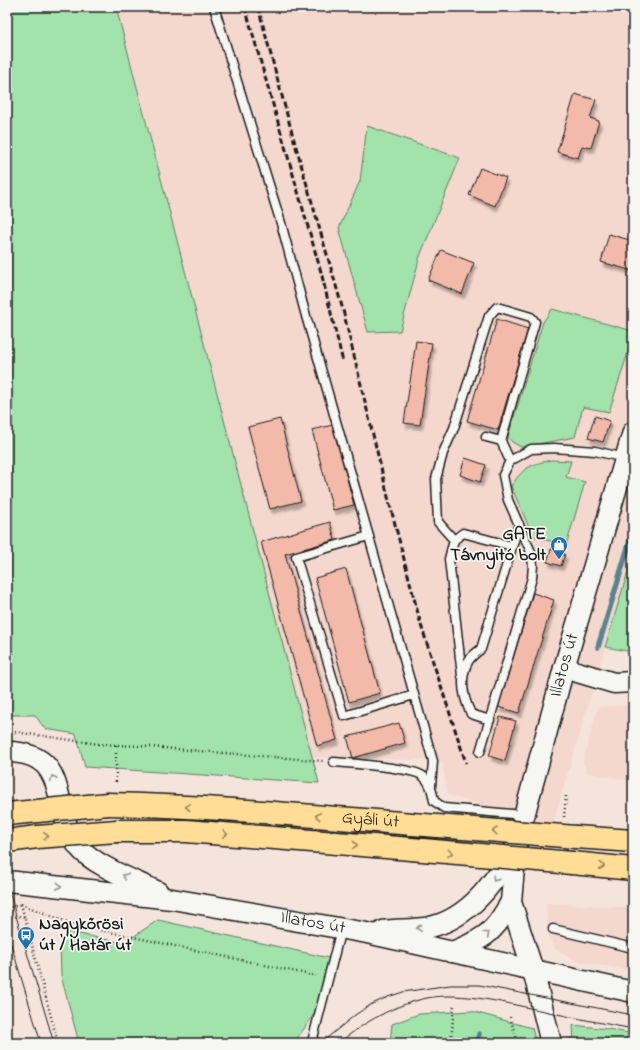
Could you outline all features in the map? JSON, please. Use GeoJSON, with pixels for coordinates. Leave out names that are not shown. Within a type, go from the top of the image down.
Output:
{"type":"FeatureCollection","features":[{"type":"Feature","properties":{"kind":"main road","name":"Gyáli út"},"geometry":{"type":"LineString","coordinates":[[7,814],[108,804],[155,805],[215,808],[412,824],[570,830],[633,841]]}},
{"type":"Feature","properties":{"kind":"main road","name":"Gyáli út"},"geometry":{"type":"LineString","coordinates":[[7,841],[37,837],[117,831],[186,831],[633,869]]}},
{"type":"Feature","properties":{"kind":"street","name":"Illatos út"},"geometry":{"type":"LineString","coordinates":[[533,970],[511,902],[516,846],[564,668],[633,432]]}},
{"type":"Feature","properties":{"kind":"street"},"geometry":{"type":"LineString","coordinates":[[564,668],[614,683],[633,682]]}},
{"type":"Feature","properties":{"kind":"street","name":"Illatos út"},"geometry":{"type":"LineString","coordinates":[[7,752],[17,752],[31,755],[42,762],[53,775],[66,826],[73,839],[86,855],[96,862],[172,899]]}},
{"type":"Feature","properties":{"kind":"street"},"geometry":{"type":"LineString","coordinates":[[368,932],[430,927],[456,916],[468,908],[487,890],[516,846]]}},
{"type":"Feature","properties":{"kind":"street","name":"Illatos út"},"geometry":{"type":"LineString","coordinates":[[7,881],[172,899],[368,932],[533,970]]}},
{"type":"Feature","properties":{"kind":"street","name":"Illatos út"},"geometry":{"type":"LineString","coordinates":[[452,952],[480,939],[491,931],[502,918],[511,902]]}},
{"type":"Feature","properties":{"kind":"street"},"geometry":{"type":"LineString","coordinates":[[533,970],[633,992]]}},
{"type":"Feature","properties":{"kind":"street"},"geometry":{"type":"LineString","coordinates":[[533,970],[560,1041]]}},
{"type":"Feature","properties":{"kind":"lane"},"geometry":{"type":"LineString","coordinates":[[214,7],[281,223],[433,761],[431,786],[434,801],[444,808],[524,815]]}},
{"type":"Feature","properties":{"kind":"lane"},"geometry":{"type":"LineString","coordinates":[[454,540],[438,522],[436,479],[443,453],[454,428],[489,316],[497,307],[531,317],[535,322],[501,441],[510,461]]}},
{"type":"Feature","properties":{"kind":"lane"},"geometry":{"type":"LineString","coordinates":[[486,437],[501,441]]}},
{"type":"Feature","properties":{"kind":"lane"},"geometry":{"type":"LineString","coordinates":[[480,752],[532,578],[531,552],[508,500],[503,475],[510,461],[531,449],[554,448],[595,451],[625,458]]}},
{"type":"Feature","properties":{"kind":"lane"},"geometry":{"type":"LineString","coordinates":[[462,676],[470,659],[481,649],[519,524]]}},
{"type":"Feature","properties":{"kind":"lane"},"geometry":{"type":"LineString","coordinates":[[490,720],[471,714],[465,703],[449,560],[454,540],[464,533],[512,546]]}},
{"type":"Feature","properties":{"kind":"lane"},"geometry":{"type":"LineString","coordinates":[[369,536],[296,557],[344,716],[414,695]]}},
{"type":"Feature","properties":{"kind":"lane"},"geometry":{"type":"LineString","coordinates":[[334,762],[408,771],[422,775],[431,786]]}},
{"type":"Feature","properties":{"kind":"lane"},"geometry":{"type":"LineString","coordinates":[[313,1038],[341,928]]}},
{"type":"Feature","properties":{"kind":"lane"},"geometry":{"type":"LineString","coordinates":[[553,929],[633,948]]}},
{"type":"Feature","properties":{"kind":"path"},"geometry":{"type":"LineString","coordinates":[[7,730],[99,744],[334,762]]}},
{"type":"Feature","properties":{"kind":"path"},"geometry":{"type":"LineString","coordinates":[[116,745],[116,784]]}},
{"type":"Feature","properties":{"kind":"path"},"geometry":{"type":"LineString","coordinates":[[566,796],[570,830]]}},
{"type":"Feature","properties":{"kind":"path"},"geometry":{"type":"LineString","coordinates":[[22,904],[58,1043]]}},
{"type":"Feature","properties":{"kind":"path"},"geometry":{"type":"LineString","coordinates":[[22,904],[72,924],[328,978]]}},
{"type":"Feature","properties":{"kind":"path"},"geometry":{"type":"LineString","coordinates":[[7,908],[25,904]]}},
{"type":"Feature","properties":{"kind":"path"},"geometry":{"type":"LineString","coordinates":[[7,918],[16,916],[25,917]]}},
{"type":"Feature","properties":{"kind":"path"},"geometry":{"type":"LineString","coordinates":[[451,1043],[454,1005]]}},
{"type":"Feature","properties":{"kind":"path"},"geometry":{"type":"LineString","coordinates":[[510,1017],[518,1043]]}},
{"type":"Feature","properties":{"kind":"path"},"geometry":{"type":"LineString","coordinates":[[560,1041],[584,1043]]}},
{"type":"Feature","properties":{"kind":"shaded area"},"geometry":{"type":"Polygon","coordinates":[[[116,7],[633,7],[633,555],[552,826],[448,795],[442,761],[312,757],[116,7]]]}},
{"type":"Feature","properties":{"kind":"shaded area"},"geometry":{"type":"Polygon","coordinates":[[[633,705],[633,781],[588,773],[583,762],[598,707],[633,705]]]}},
{"type":"Feature","properties":{"kind":"shaded area"},"geometry":{"type":"Polygon","coordinates":[[[546,903],[633,908],[633,971],[576,961],[556,950],[548,935],[546,903]]]}},
{"type":"Feature","properties":{"kind":"green space"},"geometry":{"type":"Polygon","coordinates":[[[7,7],[116,7],[319,783],[85,767],[76,734],[45,729],[35,715],[7,715],[7,7]]]}},
{"type":"Feature","properties":{"kind":"green space"},"geometry":{"type":"Polygon","coordinates":[[[367,126],[460,158],[420,256],[400,331],[368,332],[339,228],[360,181],[367,126]]]}},
{"type":"Feature","properties":{"kind":"green space"},"geometry":{"type":"Polygon","coordinates":[[[552,309],[633,331],[633,337],[609,412],[583,407],[575,437],[521,447],[512,442],[508,437],[543,322],[552,309]]]}},
{"type":"Feature","properties":{"kind":"green space"},"geometry":{"type":"Polygon","coordinates":[[[551,460],[571,461],[566,477],[585,482],[566,546],[533,536],[511,486],[524,471],[532,465],[551,460]]]}},
{"type":"Feature","properties":{"kind":"green space"},"geometry":{"type":"Polygon","coordinates":[[[633,555],[633,652],[605,647],[633,555]]]}},
{"type":"Feature","properties":{"kind":"green space"},"geometry":{"type":"Polygon","coordinates":[[[158,920],[329,958],[323,992],[315,1013],[294,1043],[79,1043],[61,976],[60,944],[69,932],[124,943],[158,920]]]}},
{"type":"Feature","properties":{"kind":"green space"},"geometry":{"type":"Polygon","coordinates":[[[471,1011],[532,1028],[536,1043],[390,1043],[392,1024],[419,1014],[471,1011]]]}},
{"type":"Feature","properties":{"kind":"green space"},"geometry":{"type":"Polygon","coordinates":[[[573,1025],[608,1029],[633,1034],[633,1043],[574,1043],[573,1025]]]}},
{"type":"Feature","properties":{"kind":"building"},"geometry":{"type":"Polygon","coordinates":[[[575,94],[596,100],[590,118],[599,121],[591,148],[582,146],[578,158],[557,152],[575,94]]]}},
{"type":"Feature","properties":{"kind":"building"},"geometry":{"type":"Polygon","coordinates":[[[480,168],[506,178],[495,206],[469,195],[480,168]]]}},
{"type":"Feature","properties":{"kind":"building"},"geometry":{"type":"Polygon","coordinates":[[[609,234],[633,241],[633,271],[601,262],[609,234]]]}},
{"type":"Feature","properties":{"kind":"building"},"geometry":{"type":"Polygon","coordinates":[[[441,250],[474,263],[462,294],[428,280],[441,250]]]}},
{"type":"Feature","properties":{"kind":"building"},"geometry":{"type":"Polygon","coordinates":[[[497,319],[528,329],[498,430],[467,421],[497,319]]]}},
{"type":"Feature","properties":{"kind":"building"},"geometry":{"type":"Polygon","coordinates":[[[416,341],[432,343],[420,425],[404,423],[416,341]]]}},
{"type":"Feature","properties":{"kind":"building"},"geometry":{"type":"Polygon","coordinates":[[[595,416],[610,421],[603,442],[588,438],[595,416]]]}},
{"type":"Feature","properties":{"kind":"building"},"geometry":{"type":"Polygon","coordinates":[[[280,419],[301,501],[270,509],[248,427],[280,419]]]}},
{"type":"Feature","properties":{"kind":"building"},"geometry":{"type":"Polygon","coordinates":[[[333,425],[354,505],[333,510],[312,430],[333,425]]]}},
{"type":"Feature","properties":{"kind":"building"},"geometry":{"type":"Polygon","coordinates":[[[465,458],[486,465],[480,482],[460,475],[465,458]]]}},
{"type":"Feature","properties":{"kind":"building"},"geometry":{"type":"Polygon","coordinates":[[[330,522],[335,540],[285,554],[337,740],[317,746],[261,542],[330,522]]]}},
{"type":"Feature","properties":{"kind":"building"},"geometry":{"type":"Polygon","coordinates":[[[551,549],[565,554],[561,566],[547,562],[551,549]]]}},
{"type":"Feature","properties":{"kind":"building"},"geometry":{"type":"Polygon","coordinates":[[[346,569],[380,693],[349,702],[315,578],[346,569]]]}},
{"type":"Feature","properties":{"kind":"building"},"geometry":{"type":"Polygon","coordinates":[[[533,593],[554,600],[519,713],[498,707],[533,593]]]}},
{"type":"Feature","properties":{"kind":"building"},"geometry":{"type":"Polygon","coordinates":[[[500,717],[516,721],[505,761],[489,756],[500,717]]]}},
{"type":"Feature","properties":{"kind":"building"},"geometry":{"type":"Polygon","coordinates":[[[399,723],[405,743],[353,758],[347,737],[399,723]]]}},
{"type":"Feature","properties":{"kind":"waterway"},"geometry":{"type":"LineString","coordinates":[[598,647],[633,531]]}},
{"type":"Feature","properties":{"kind":"waterway"},"geometry":{"type":"LineString","coordinates":[[477,1043],[479,1034]]}},
{"type":"Feature","properties":{"kind":"tram line"},"geometry":{"type":"LineString","coordinates":[[7,882],[54,1043]]}},
{"type":"Feature","properties":{"kind":"tram line"},"geometry":{"type":"LineString","coordinates":[[7,931],[41,1043]]}},
{"type":"Feature","properties":{"kind":"tram line"},"geometry":{"type":"LineString","coordinates":[[321,1043],[355,1015],[372,1004],[403,992],[450,985],[479,985],[633,1015]]}},
{"type":"Feature","properties":{"kind":"tram line"},"geometry":{"type":"LineString","coordinates":[[339,1043],[369,1021],[380,1015],[415,1001],[441,996],[486,999],[633,1029]]}},
{"type":"Feature","properties":{"kind":"railway"},"geometry":{"type":"LineString","coordinates":[[245,7],[321,272],[343,362]]}},
{"type":"Feature","properties":{"kind":"railway"},"geometry":{"type":"LineString","coordinates":[[258,7],[292,133],[343,310],[388,497],[421,625],[466,763]]}},
{"type":"Feature","properties":{"kind":"place","name":"GATE Távnyitó bolt"},"geometry":{"type":"Point","coordinates":[559,560]}},
{"type":"Feature","properties":{"kind":"place","name":"Nagykőrösi út / Határ út"},"geometry":{"type":"Point","coordinates":[26,950]}}]}
